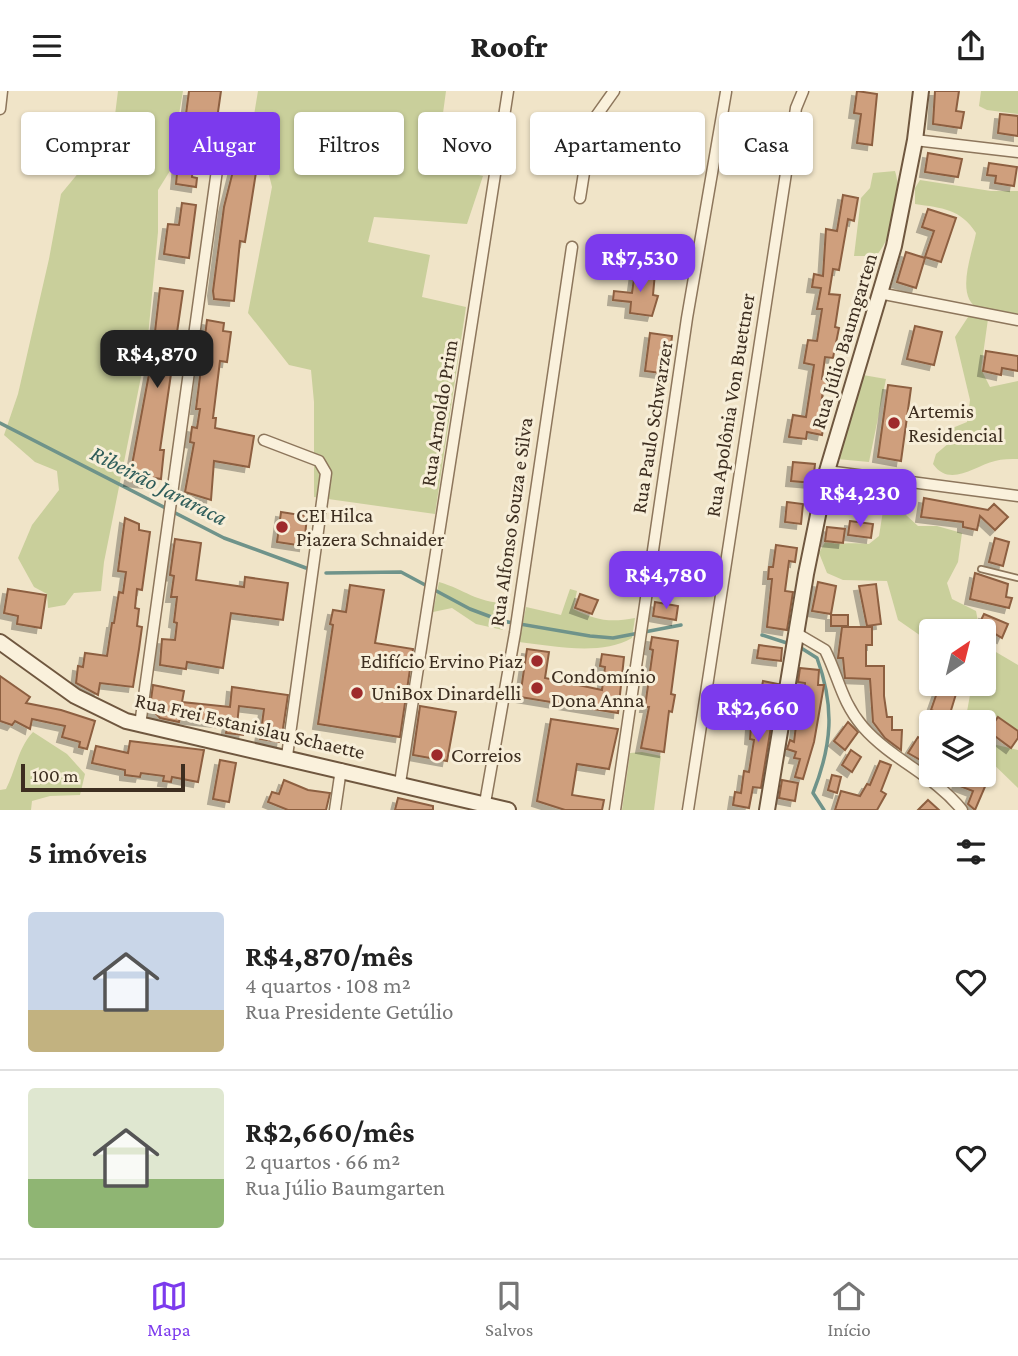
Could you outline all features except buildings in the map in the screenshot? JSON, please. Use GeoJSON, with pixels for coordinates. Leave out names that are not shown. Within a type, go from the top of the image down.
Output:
{"type":"FeatureCollection","features":[{"type":"Feature","properties":{"kind":"street"},"geometry":{"type":"LineString","coordinates":[[0,109],[2,91]]}},
{"type":"Feature","properties":{"kind":"street","name":"Rua Arnoldo Prim"},"geometry":{"type":"LineString","coordinates":[[400,783],[508,91]]}},
{"type":"Feature","properties":{"kind":"street"},"geometry":{"type":"LineString","coordinates":[[580,198],[592,122],[614,91]]}},
{"type":"Feature","properties":{"kind":"street","name":"Rua Apolônia Von Buettner"},"geometry":{"type":"LineString","coordinates":[[688,810],[796,108],[803,91]]}},
{"type":"Feature","properties":{"kind":"street","name":"Rua Júlio Baumgarten"},"geometry":{"type":"LineString","coordinates":[[767,810],[827,471],[894,246],[915,139],[921,91]]}},
{"type":"Feature","properties":{"kind":"street","name":"Rua Paulo Schwarzer"},"geometry":{"type":"LineString","coordinates":[[615,810],[695,272],[726,92]]}},
{"type":"Feature","properties":{"kind":"street"},"geometry":{"type":"LineString","coordinates":[[915,139],[1018,152]]}},
{"type":"Feature","properties":{"kind":"street"},"geometry":{"type":"LineString","coordinates":[[140,725],[216,175]]}},
{"type":"Feature","properties":{"kind":"street","name":"Rua Alfonso Souza e Silva"},"geometry":{"type":"LineString","coordinates":[[485,803],[514,633],[572,247]]}},
{"type":"Feature","properties":{"kind":"street"},"geometry":{"type":"LineString","coordinates":[[879,293],[1018,320]]}},
{"type":"Feature","properties":{"kind":"street"},"geometry":{"type":"LineString","coordinates":[[264,440],[320,461],[326,473],[287,756]]}},
{"type":"Feature","properties":{"kind":"street"},"geometry":{"type":"LineString","coordinates":[[827,471],[1018,496]]}},
{"type":"Feature","properties":{"kind":"street"},"geometry":{"type":"LineString","coordinates":[[795,641],[825,650],[843,701],[863,727],[882,745],[933,779],[962,810]]}},
{"type":"Feature","properties":{"kind":"street","name":"Rua Frei Estanislau Schaette"},"geometry":{"type":"LineString","coordinates":[[0,642],[75,696],[105,713],[140,725],[400,783],[455,803],[485,803],[508,810]]}},
{"type":"Feature","properties":{"kind":"street"},"geometry":{"type":"LineString","coordinates":[[335,810],[341,769]]}},
{"type":"Feature","properties":{"kind":"lane"},"geometry":{"type":"LineString","coordinates":[[981,569],[1018,578]]}},
{"type":"Feature","properties":{"kind":"green space"},"geometry":{"type":"Polygon","coordinates":[[[118,91],[183,91],[179,112],[169,112],[169,172],[158,190],[158,232],[147,347],[104,562],[101,591],[74,593],[65,605],[48,608],[47,594],[34,587],[18,558],[32,525],[59,490],[57,471],[35,462],[4,435],[18,394],[61,194],[77,175],[155,175],[155,112],[115,112],[118,91]]]}},
{"type":"Feature","properties":{"kind":"green space"},"geometry":{"type":"Polygon","coordinates":[[[258,91],[446,91],[443,112],[418,112],[418,175],[483,176],[467,224],[374,217],[368,242],[430,255],[422,297],[466,307],[435,514],[314,497],[314,402],[311,370],[289,365],[248,313],[272,187],[269,175],[280,175],[280,112],[254,112],[258,91]]]}},
{"type":"Feature","properties":{"kind":"green space"},"geometry":{"type":"Polygon","coordinates":[[[981,91],[1018,91],[1018,114],[987,110],[979,106],[981,91]]]}},
{"type":"Feature","properties":{"kind":"green space"},"geometry":{"type":"Polygon","coordinates":[[[895,171],[897,203],[887,238],[876,256],[854,256],[861,198],[870,188],[873,173],[895,171]]]}},
{"type":"Feature","properties":{"kind":"green space"},"geometry":{"type":"Polygon","coordinates":[[[920,180],[991,191],[1018,191],[1018,316],[989,312],[972,304],[966,286],[976,233],[957,214],[915,204],[915,188],[920,180]]]}},
{"type":"Feature","properties":{"kind":"green space"},"geometry":{"type":"Polygon","coordinates":[[[970,314],[988,319],[981,369],[990,387],[1018,381],[1018,459],[998,460],[955,475],[940,471],[933,464],[936,454],[949,443],[950,429],[967,422],[970,400],[955,337],[970,314]]]}},
{"type":"Feature","properties":{"kind":"green space"},"geometry":{"type":"Polygon","coordinates":[[[863,375],[886,379],[869,462],[837,459],[863,375]]]}},
{"type":"Feature","properties":{"kind":"green space"},"geometry":{"type":"Polygon","coordinates":[[[886,492],[912,492],[912,503],[906,515],[918,526],[937,526],[962,533],[958,562],[947,583],[952,599],[976,611],[978,619],[919,619],[919,635],[898,620],[887,581],[843,580],[827,573],[819,553],[825,542],[869,544],[879,536],[886,492]]]}},
{"type":"Feature","properties":{"kind":"green space"},"geometry":{"type":"Polygon","coordinates":[[[439,582],[478,598],[505,603],[503,630],[476,624],[452,608],[433,612],[439,582]]]}},
{"type":"Feature","properties":{"kind":"green space"},"geometry":{"type":"Polygon","coordinates":[[[570,589],[577,591],[573,609],[581,613],[610,620],[635,618],[632,638],[620,644],[592,648],[519,642],[526,607],[561,615],[570,589]]]}},
{"type":"Feature","properties":{"kind":"green space"},"geometry":{"type":"Polygon","coordinates":[[[996,652],[1018,665],[1018,737],[1009,724],[996,722],[996,710],[967,710],[970,697],[996,697],[996,652]]]}},
{"type":"Feature","properties":{"kind":"green space"},"geometry":{"type":"Polygon","coordinates":[[[33,732],[67,754],[85,774],[80,795],[50,796],[32,801],[31,810],[0,810],[0,790],[6,789],[21,752],[33,732]]]}},
{"type":"Feature","properties":{"kind":"green space"},"geometry":{"type":"Polygon","coordinates":[[[996,745],[1018,750],[1018,788],[996,767],[996,745]]]}},
{"type":"Feature","properties":{"kind":"green space"},"geometry":{"type":"Polygon","coordinates":[[[642,752],[661,756],[654,810],[622,810],[630,753],[642,752]]]}},
{"type":"Feature","properties":{"kind":"waterway","name":"Ribeirão Jararaca"},"geometry":{"type":"LineString","coordinates":[[0,423],[224,538],[306,568]]}},
{"type":"Feature","properties":{"kind":"waterway","name":"Ribeirão Jararaca"},"geometry":{"type":"LineString","coordinates":[[326,573],[401,572],[470,609],[502,621],[590,636],[613,638],[681,625]]}},
{"type":"Feature","properties":{"kind":"waterway","name":"Ribeirão Jararaca"},"geometry":{"type":"LineString","coordinates":[[762,635],[790,644]]}},
{"type":"Feature","properties":{"kind":"waterway","name":"Ribeirão Jararaca"},"geometry":{"type":"LineString","coordinates":[[798,646],[817,658],[827,693],[827,742],[813,793],[824,810]]}},
{"type":"Feature","properties":{"kind":"place","name":"Artemis Residencial"},"geometry":{"type":"Point","coordinates":[894,423]}},
{"type":"Feature","properties":{"kind":"place","name":"CEI Hilca Piazera Schnaider"},"geometry":{"type":"Point","coordinates":[282,527]}},
{"type":"Feature","properties":{"kind":"place","name":"Edifício Ervino Piaz"},"geometry":{"type":"Point","coordinates":[537,661]}},
{"type":"Feature","properties":{"kind":"place","name":"Condomínio Dona Anna"},"geometry":{"type":"Point","coordinates":[537,688]}},
{"type":"Feature","properties":{"kind":"place","name":"UniBox Dinardelli"},"geometry":{"type":"Point","coordinates":[357,693]}},
{"type":"Feature","properties":{"kind":"place","name":"Correios"},"geometry":{"type":"Point","coordinates":[437,755]}}]}
